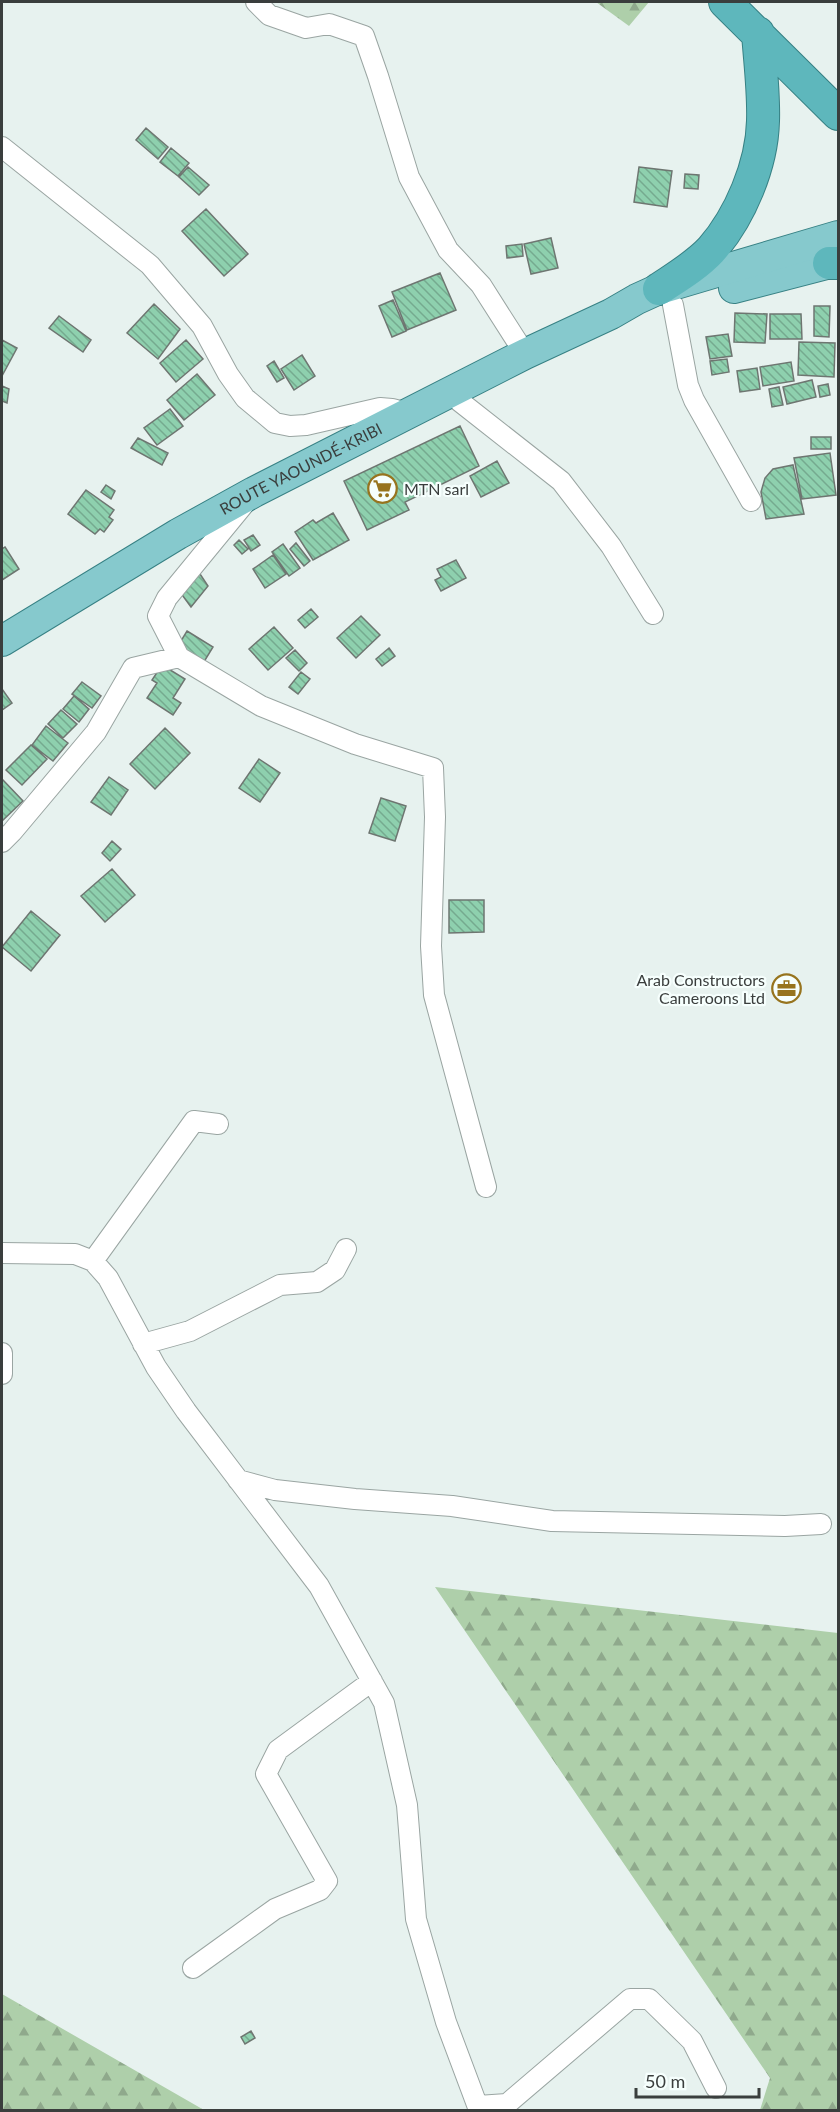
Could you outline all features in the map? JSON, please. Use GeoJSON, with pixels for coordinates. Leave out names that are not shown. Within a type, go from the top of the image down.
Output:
{"type":"FeatureCollection","features":[{"type":"Feature","properties":{"kind":"highway"},"geometry":{"type":"LineString","coordinates":[[725,2],[838,114]]}},
{"type":"Feature","properties":{"kind":"highway"},"geometry":{"type":"LineString","coordinates":[[747,2],[838,88]]}},
{"type":"Feature","properties":{"kind":"highway"},"geometry":{"type":"LineString","coordinates":[[666,297],[689,269],[710,251],[731,223],[753,176],[763,122],[758,33]]}},
{"type":"Feature","properties":{"kind":"main road","name":"ROUTE YAOUNDÉ-KRIBI"},"geometry":{"type":"LineString","coordinates":[[2,641],[178,534],[254,492],[525,354],[611,315],[637,299],[666,297],[836,256]]}},
{"type":"Feature","properties":{"kind":"street"},"geometry":{"type":"LineString","coordinates":[[256,2],[269,15],[306,28],[329,24],[364,36],[409,177],[448,250],[481,285],[525,354]]}},
{"type":"Feature","properties":{"kind":"street"},"geometry":{"type":"LineString","coordinates":[[2,147],[150,265],[202,326],[228,374],[245,398],[275,423],[290,426],[306,425],[380,408],[408,413]]}},
{"type":"Feature","properties":{"kind":"street"},"geometry":{"type":"LineString","coordinates":[[666,297],[688,385],[694,400],[751,501]]}},
{"type":"Feature","properties":{"kind":"street"},"geometry":{"type":"LineString","coordinates":[[448,393],[561,481],[611,546],[653,614]]}},
{"type":"Feature","properties":{"kind":"street"},"geometry":{"type":"LineString","coordinates":[[254,492],[168,598],[158,616],[179,657],[261,706],[355,744],[433,768],[435,798],[431,946],[434,995],[486,1187]]}},
{"type":"Feature","properties":{"kind":"street"},"geometry":{"type":"LineString","coordinates":[[2,842],[96,732],[133,668],[179,657]]}},
{"type":"Feature","properties":{"kind":"street"},"geometry":{"type":"LineString","coordinates":[[93,1261],[194,1120],[218,1124]]}},
{"type":"Feature","properties":{"kind":"street"},"geometry":{"type":"LineString","coordinates":[[143,1344],[190,1331],[279,1285],[317,1282],[335,1270],[346,1249]]}},
{"type":"Feature","properties":{"kind":"street"},"geometry":{"type":"LineString","coordinates":[[2,1253],[75,1254],[93,1261],[108,1278],[156,1367],[186,1411],[319,1586],[372,1681],[384,1703],[407,1805],[416,1919],[446,2022],[478,2108],[507,2104],[630,1999],[650,1999],[692,2041],[716,2088]]}},
{"type":"Feature","properties":{"kind":"street"},"geometry":{"type":"LineString","coordinates":[[2,1353],[2,1374]]}},
{"type":"Feature","properties":{"kind":"street"},"geometry":{"type":"LineString","coordinates":[[238,1480],[274,1490],[452,1506],[552,1521],[785,1526],[821,1524]]}},
{"type":"Feature","properties":{"kind":"street"},"geometry":{"type":"LineString","coordinates":[[193,1968],[274,1909],[320,1890],[327,1881],[267,1774],[278,1750],[372,1681]]}},
{"type":"Feature","properties":{"kind":"green space"},"geometry":{"type":"Polygon","coordinates":[[[596,2],[649,2],[629,26],[596,2]]]}},
{"type":"Feature","properties":{"kind":"green space"},"geometry":{"type":"Polygon","coordinates":[[[435,1587],[838,1633],[838,2110],[760,2110],[770,2078],[435,1587]]]}},
{"type":"Feature","properties":{"kind":"green space"},"geometry":{"type":"Polygon","coordinates":[[[2,1994],[204,2110],[2,2110],[2,1994]]]}},
{"type":"Feature","properties":{"kind":"building"},"geometry":{"type":"Polygon","coordinates":[[[146,128],[168,147],[158,159],[136,140],[146,128]]]}},
{"type":"Feature","properties":{"kind":"building"},"geometry":{"type":"Polygon","coordinates":[[[171,148],[189,163],[178,176],[160,162],[171,148]]]}},
{"type":"Feature","properties":{"kind":"building"},"geometry":{"type":"Polygon","coordinates":[[[188,167],[209,185],[199,195],[179,177],[188,167]]]}},
{"type":"Feature","properties":{"kind":"building"},"geometry":{"type":"Polygon","coordinates":[[[639,167],[672,171],[667,207],[634,202],[639,167]]]}},
{"type":"Feature","properties":{"kind":"building"},"geometry":{"type":"Polygon","coordinates":[[[685,174],[699,175],[698,189],[684,188],[685,174]]]}},
{"type":"Feature","properties":{"kind":"building"},"geometry":{"type":"Polygon","coordinates":[[[206,209],[248,254],[224,276],[182,231],[206,209]]]}},
{"type":"Feature","properties":{"kind":"building"},"geometry":{"type":"Polygon","coordinates":[[[551,238],[558,268],[531,274],[524,244],[551,238]]]}},
{"type":"Feature","properties":{"kind":"building"},"geometry":{"type":"Polygon","coordinates":[[[522,244],[523,256],[507,258],[506,246],[522,244]]]}},
{"type":"Feature","properties":{"kind":"building"},"geometry":{"type":"Polygon","coordinates":[[[440,273],[456,310],[407,330],[392,292],[440,273]]]}},
{"type":"Feature","properties":{"kind":"building"},"geometry":{"type":"Polygon","coordinates":[[[393,300],[406,331],[392,337],[379,306],[393,300]]]}},
{"type":"Feature","properties":{"kind":"building"},"geometry":{"type":"Polygon","coordinates":[[[154,304],[180,329],[158,359],[127,333],[154,304]]]}},
{"type":"Feature","properties":{"kind":"building"},"geometry":{"type":"Polygon","coordinates":[[[814,306],[830,306],[829,337],[814,336],[814,306]]]}},
{"type":"Feature","properties":{"kind":"building"},"geometry":{"type":"Polygon","coordinates":[[[735,313],[767,314],[765,343],[734,342],[735,313]]]}},
{"type":"Feature","properties":{"kind":"building"},"geometry":{"type":"Polygon","coordinates":[[[770,314],[801,314],[802,339],[770,339],[770,314]]]}},
{"type":"Feature","properties":{"kind":"building"},"geometry":{"type":"Polygon","coordinates":[[[59,316],[91,340],[83,352],[49,328],[59,316]]]}},
{"type":"Feature","properties":{"kind":"building"},"geometry":{"type":"Polygon","coordinates":[[[728,334],[732,356],[710,359],[706,337],[728,334]]]}},
{"type":"Feature","properties":{"kind":"building"},"geometry":{"type":"Polygon","coordinates":[[[2,340],[17,348],[2,376],[2,340]]]}},
{"type":"Feature","properties":{"kind":"building"},"geometry":{"type":"Polygon","coordinates":[[[186,340],[203,359],[176,382],[160,363],[186,340]]]}},
{"type":"Feature","properties":{"kind":"building"},"geometry":{"type":"Polygon","coordinates":[[[799,342],[835,343],[834,377],[798,375],[799,342]]]}},
{"type":"Feature","properties":{"kind":"building"},"geometry":{"type":"Polygon","coordinates":[[[302,355],[315,376],[294,390],[281,369],[302,355]]]}},
{"type":"Feature","properties":{"kind":"building"},"geometry":{"type":"Polygon","coordinates":[[[727,359],[729,372],[712,375],[710,361],[727,359]]]}},
{"type":"Feature","properties":{"kind":"building"},"geometry":{"type":"Polygon","coordinates":[[[274,361],[284,378],[277,382],[267,366],[274,361]]]}},
{"type":"Feature","properties":{"kind":"building"},"geometry":{"type":"Polygon","coordinates":[[[791,362],[794,381],[763,386],[760,367],[791,362]]]}},
{"type":"Feature","properties":{"kind":"building"},"geometry":{"type":"Polygon","coordinates":[[[757,368],[760,389],[740,392],[737,371],[757,368]]]}},
{"type":"Feature","properties":{"kind":"building"},"geometry":{"type":"Polygon","coordinates":[[[197,374],[215,395],[184,420],[167,400],[197,374]]]}},
{"type":"Feature","properties":{"kind":"building"},"geometry":{"type":"Polygon","coordinates":[[[812,380],[816,397],[787,404],[783,387],[812,380]]]}},
{"type":"Feature","properties":{"kind":"building"},"geometry":{"type":"Polygon","coordinates":[[[828,384],[830,395],[820,397],[818,386],[828,384]]]}},
{"type":"Feature","properties":{"kind":"building"},"geometry":{"type":"Polygon","coordinates":[[[2,386],[9,389],[7,403],[2,401],[2,386]]]}},
{"type":"Feature","properties":{"kind":"building"},"geometry":{"type":"Polygon","coordinates":[[[779,387],[783,405],[772,407],[769,389],[779,387]]]}},
{"type":"Feature","properties":{"kind":"building"},"geometry":{"type":"Polygon","coordinates":[[[170,409],[183,426],[157,445],[144,428],[170,409]]]}},
{"type":"Feature","properties":{"kind":"building"},"geometry":{"type":"Polygon","coordinates":[[[460,426],[479,466],[405,502],[409,510],[367,530],[344,481],[460,426]]]}},
{"type":"Feature","properties":{"kind":"building"},"geometry":{"type":"Polygon","coordinates":[[[811,437],[831,437],[831,449],[811,449],[811,437]]]}},
{"type":"Feature","properties":{"kind":"building"},"geometry":{"type":"Polygon","coordinates":[[[138,438],[168,453],[162,465],[131,448],[138,438]]]}},
{"type":"Feature","properties":{"kind":"building"},"geometry":{"type":"Polygon","coordinates":[[[830,453],[836,495],[802,499],[794,458],[830,453]]]}},
{"type":"Feature","properties":{"kind":"building"},"geometry":{"type":"Polygon","coordinates":[[[497,461],[509,483],[481,497],[470,476],[497,461]]]}},
{"type":"Feature","properties":{"kind":"building"},"geometry":{"type":"Polygon","coordinates":[[[793,465],[804,514],[766,519],[761,492],[765,478],[773,469],[793,465]]]}},
{"type":"Feature","properties":{"kind":"building"},"geometry":{"type":"Polygon","coordinates":[[[106,485],[115,491],[111,499],[101,492],[106,485]]]}},
{"type":"Feature","properties":{"kind":"building"},"geometry":{"type":"Polygon","coordinates":[[[86,490],[114,510],[109,517],[113,520],[104,532],[100,529],[95,534],[68,514],[86,490]]]}},
{"type":"Feature","properties":{"kind":"building"},"geometry":{"type":"Polygon","coordinates":[[[333,513],[349,540],[313,560],[295,532],[313,520],[316,523],[333,513]]]}},
{"type":"Feature","properties":{"kind":"building"},"geometry":{"type":"Polygon","coordinates":[[[253,535],[260,545],[251,551],[244,540],[253,535]]]}},
{"type":"Feature","properties":{"kind":"building"},"geometry":{"type":"Polygon","coordinates":[[[239,540],[248,549],[242,554],[234,545],[239,540]]]}},
{"type":"Feature","properties":{"kind":"building"},"geometry":{"type":"Polygon","coordinates":[[[296,543],[310,561],[304,566],[290,549],[296,543]]]}},
{"type":"Feature","properties":{"kind":"building"},"geometry":{"type":"Polygon","coordinates":[[[283,544],[300,568],[289,576],[272,552],[283,544]]]}},
{"type":"Feature","properties":{"kind":"building"},"geometry":{"type":"Polygon","coordinates":[[[5,547],[19,569],[2,580],[2,549],[5,547]]]}},
{"type":"Feature","properties":{"kind":"building"},"geometry":{"type":"Polygon","coordinates":[[[273,555],[286,574],[265,588],[253,569],[273,555]]]}},
{"type":"Feature","properties":{"kind":"building"},"geometry":{"type":"Polygon","coordinates":[[[456,560],[466,578],[441,591],[435,580],[441,577],[437,569],[456,560]]]}},
{"type":"Feature","properties":{"kind":"building"},"geometry":{"type":"Polygon","coordinates":[[[198,571],[208,586],[191,607],[180,592],[198,571]]]}},
{"type":"Feature","properties":{"kind":"building"},"geometry":{"type":"Polygon","coordinates":[[[311,609],[318,617],[305,628],[298,620],[311,609]]]}},
{"type":"Feature","properties":{"kind":"building"},"geometry":{"type":"Polygon","coordinates":[[[361,616],[380,635],[356,658],[337,638],[361,616]]]}},
{"type":"Feature","properties":{"kind":"building"},"geometry":{"type":"Polygon","coordinates":[[[274,627],[293,648],[268,670],[249,649],[274,627]]]}},
{"type":"Feature","properties":{"kind":"building"},"geometry":{"type":"Polygon","coordinates":[[[187,631],[213,647],[196,675],[170,659],[187,631]]]}},
{"type":"Feature","properties":{"kind":"building"},"geometry":{"type":"Polygon","coordinates":[[[389,648],[395,656],[382,666],[376,659],[389,648]]]}},
{"type":"Feature","properties":{"kind":"building"},"geometry":{"type":"Polygon","coordinates":[[[295,650],[307,663],[299,671],[286,658],[295,650]]]}},
{"type":"Feature","properties":{"kind":"building"},"geometry":{"type":"Polygon","coordinates":[[[162,665],[185,679],[173,698],[181,703],[173,715],[147,698],[157,683],[152,680],[162,665]]]}},
{"type":"Feature","properties":{"kind":"building"},"geometry":{"type":"Polygon","coordinates":[[[301,672],[310,679],[298,694],[289,687],[301,672]]]}},
{"type":"Feature","properties":{"kind":"building"},"geometry":{"type":"Polygon","coordinates":[[[82,682],[101,696],[92,708],[72,694],[82,682]]]}},
{"type":"Feature","properties":{"kind":"building"},"geometry":{"type":"Polygon","coordinates":[[[2,689],[12,703],[2,710],[2,689]]]}},
{"type":"Feature","properties":{"kind":"building"},"geometry":{"type":"Polygon","coordinates":[[[74,696],[89,709],[79,722],[63,709],[74,696]]]}},
{"type":"Feature","properties":{"kind":"building"},"geometry":{"type":"Polygon","coordinates":[[[61,710],[77,724],[63,738],[48,724],[61,710]]]}},
{"type":"Feature","properties":{"kind":"building"},"geometry":{"type":"Polygon","coordinates":[[[46,726],[68,743],[53,761],[32,745],[46,726]]]}},
{"type":"Feature","properties":{"kind":"building"},"geometry":{"type":"Polygon","coordinates":[[[165,728],[190,753],[155,789],[130,764],[165,728]]]}},
{"type":"Feature","properties":{"kind":"building"},"geometry":{"type":"Polygon","coordinates":[[[31,745],[47,759],[22,785],[6,770],[31,745]]]}},
{"type":"Feature","properties":{"kind":"building"},"geometry":{"type":"Polygon","coordinates":[[[259,759],[280,773],[260,802],[239,788],[259,759]]]}},
{"type":"Feature","properties":{"kind":"building"},"geometry":{"type":"Polygon","coordinates":[[[109,777],[128,790],[111,815],[91,802],[109,777]]]}},
{"type":"Feature","properties":{"kind":"building"},"geometry":{"type":"Polygon","coordinates":[[[2,781],[23,801],[2,821],[2,781]]]}},
{"type":"Feature","properties":{"kind":"building"},"geometry":{"type":"Polygon","coordinates":[[[381,798],[406,806],[395,841],[369,833],[381,798]]]}},
{"type":"Feature","properties":{"kind":"building"},"geometry":{"type":"Polygon","coordinates":[[[112,841],[121,849],[110,861],[102,853],[112,841]]]}},
{"type":"Feature","properties":{"kind":"building"},"geometry":{"type":"Polygon","coordinates":[[[112,869],[135,895],[105,922],[81,896],[112,869]]]}},
{"type":"Feature","properties":{"kind":"building"},"geometry":{"type":"Polygon","coordinates":[[[449,900],[484,900],[484,932],[449,933],[449,900]]]}},
{"type":"Feature","properties":{"kind":"building"},"geometry":{"type":"Polygon","coordinates":[[[31,911],[60,935],[31,971],[2,947],[31,911]]]}},
{"type":"Feature","properties":{"kind":"building"},"geometry":{"type":"Polygon","coordinates":[[[251,2031],[255,2038],[245,2044],[241,2037],[251,2031]]]}},
{"type":"Feature","properties":{"kind":"place","name":"MTN sarl"},"geometry":{"type":"Point","coordinates":[383,489]}},
{"type":"Feature","properties":{"kind":"place","name":"Arab Constructors Cameroons Ltd"},"geometry":{"type":"Point","coordinates":[786,989]}}]}
